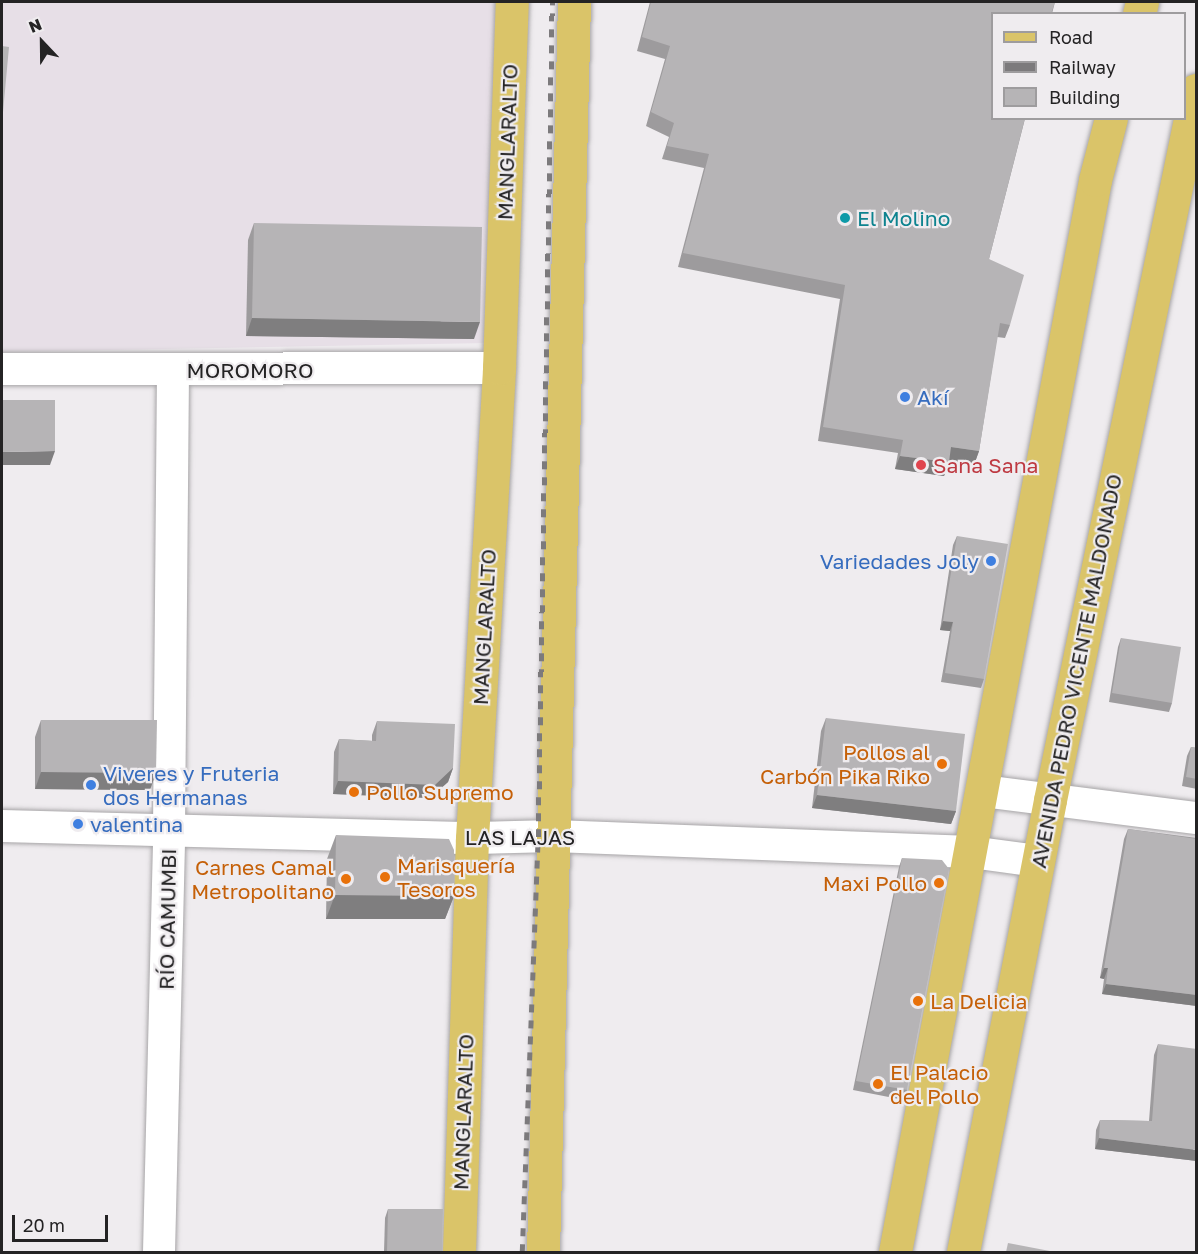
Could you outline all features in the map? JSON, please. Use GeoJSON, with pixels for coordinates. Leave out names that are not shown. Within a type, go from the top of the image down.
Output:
{"type":"FeatureCollection","features":[{"type":"Feature","properties":{"kind":"main road","name":"MANGLARALTO"},"geometry":{"type":"LineString","coordinates":[[459,1252],[472,838],[499,368],[512,2]]}},
{"type":"Feature","properties":{"kind":"main road"},"geometry":{"type":"LineString","coordinates":[[543,1252],[574,2]]}},
{"type":"Feature","properties":{"kind":"main road","name":"AVENIDA PEDRO VICENTE MALDONADO"},"geometry":{"type":"LineString","coordinates":[[963,1252],[1050,800],[1197,90]]}},
{"type":"Feature","properties":{"kind":"main road"},"geometry":{"type":"LineString","coordinates":[[895,1252],[1095,180],[1110,120]]}},
{"type":"Feature","properties":{"kind":"street","name":"MOROMORO"},"geometry":{"type":"LineString","coordinates":[[2,369],[499,368]]}},
{"type":"Feature","properties":{"kind":"street","name":"RÍO CAMUMBI"},"geometry":{"type":"LineString","coordinates":[[159,1252],[169,830],[173,370]]}},
{"type":"Feature","properties":{"kind":"street"},"geometry":{"type":"LineString","coordinates":[[982,791],[1197,818]]}},
{"type":"Feature","properties":{"kind":"street","name":"LAS LAJAS"},"geometry":{"type":"LineString","coordinates":[[2,825],[472,838],[554,836],[971,852],[1038,861]]}},
{"type":"Feature","properties":{"kind":"shaded area"},"geometry":{"type":"Polygon","coordinates":[[[2,2],[497,2],[487,343],[2,352],[2,2]]]}},
{"type":"Feature","properties":{"kind":"building","name":"El Molino"},"geometry":{"type":"Polygon","coordinates":[[[651,2],[1055,2],[1052,12],[991,12],[991,120],[1024,120],[989,259],[1024,275],[1010,325],[1000,323],[979,451],[951,447],[949,462],[900,456],[903,440],[823,427],[845,285],[683,253],[709,154],[667,146],[674,123],[651,112],[670,46],[642,37],[651,2]]]}},
{"type":"Feature","properties":{"kind":"building"},"geometry":{"type":"Polygon","coordinates":[[[2,46],[9,47],[2,123],[2,46]]]}},
{"type":"Feature","properties":{"kind":"building"},"geometry":{"type":"Polygon","coordinates":[[[254,223],[482,227],[480,322],[252,318],[254,223]]]}},
{"type":"Feature","properties":{"kind":"building"},"geometry":{"type":"Polygon","coordinates":[[[2,400],[55,400],[55,451],[2,452],[2,400]]]}},
{"type":"Feature","properties":{"kind":"building"},"geometry":{"type":"Polygon","coordinates":[[[957,536],[1008,544],[984,679],[945,673],[953,622],[943,621],[957,536]]]}},
{"type":"Feature","properties":{"kind":"building"},"geometry":{"type":"Polygon","coordinates":[[[1121,638],[1181,647],[1172,703],[1112,693],[1121,638]]]}},
{"type":"Feature","properties":{"kind":"building"},"geometry":{"type":"Polygon","coordinates":[[[826,718],[965,734],[956,811],[817,795],[826,718]]]}},
{"type":"Feature","properties":{"kind":"building"},"geometry":{"type":"Polygon","coordinates":[[[41,720],[157,720],[156,773],[41,772],[41,720]]]}},
{"type":"Feature","properties":{"kind":"building"},"geometry":{"type":"Polygon","coordinates":[[[377,721],[455,724],[453,768],[435,785],[338,781],[339,739],[376,741],[377,721]]]}},
{"type":"Feature","properties":{"kind":"building"},"geometry":{"type":"Polygon","coordinates":[[[1191,747],[1197,748],[1197,779],[1186,777],[1191,747]]]}},
{"type":"Feature","properties":{"kind":"building"},"geometry":{"type":"Polygon","coordinates":[[[1128,829],[1197,839],[1197,995],[1106,984],[1108,968],[1104,968],[1128,829]]]}},
{"type":"Feature","properties":{"kind":"building"},"geometry":{"type":"Polygon","coordinates":[[[336,835],[449,839],[454,850],[454,896],[335,895],[336,835]]]}},
{"type":"Feature","properties":{"kind":"building"},"geometry":{"type":"Polygon","coordinates":[[[902,858],[942,860],[949,869],[907,1090],[856,1081],[902,858]]]}},
{"type":"Feature","properties":{"kind":"building"},"geometry":{"type":"Polygon","coordinates":[[[1158,1044],[1197,1049],[1197,1150],[1099,1138],[1100,1120],[1152,1121],[1158,1044]]]}},
{"type":"Feature","properties":{"kind":"building"},"geometry":{"type":"Polygon","coordinates":[[[388,1209],[443,1209],[442,1252],[387,1252],[388,1209]]]}},
{"type":"Feature","properties":{"kind":"building"},"geometry":{"type":"Polygon","coordinates":[[[1008,1243],[1055,1252],[1006,1252],[1008,1243]]]}},
{"type":"Feature","properties":{"kind":"railway"},"geometry":{"type":"LineString","coordinates":[[522,1252],[538,837],[552,2]]}},
{"type":"Feature","properties":{"kind":"place","name":"El Molino"},"geometry":{"type":"Point","coordinates":[845,218]}},
{"type":"Feature","properties":{"kind":"place","name":"Akí"},"geometry":{"type":"Point","coordinates":[905,397]}},
{"type":"Feature","properties":{"kind":"place","name":"Sana Sana"},"geometry":{"type":"Point","coordinates":[921,465]}},
{"type":"Feature","properties":{"kind":"place","name":"Variedades Joly"},"geometry":{"type":"Point","coordinates":[991,561]}},
{"type":"Feature","properties":{"kind":"place","name":"Pollos al Carbón Pika Riko"},"geometry":{"type":"Point","coordinates":[942,764]}},
{"type":"Feature","properties":{"kind":"place","name":"Viveres y Fruteria dos Hermanas"},"geometry":{"type":"Point","coordinates":[91,785]}},
{"type":"Feature","properties":{"kind":"place","name":"Pollo Supremo"},"geometry":{"type":"Point","coordinates":[354,792]}},
{"type":"Feature","properties":{"kind":"place","name":"valentina"},"geometry":{"type":"Point","coordinates":[78,824]}},
{"type":"Feature","properties":{"kind":"place","name":"Marisquería Tesoros"},"geometry":{"type":"Point","coordinates":[385,877]}},
{"type":"Feature","properties":{"kind":"place","name":"Carnes Camal Metropolitano"},"geometry":{"type":"Point","coordinates":[346,879]}},
{"type":"Feature","properties":{"kind":"place","name":"Maxi Pollo"},"geometry":{"type":"Point","coordinates":[939,883]}},
{"type":"Feature","properties":{"kind":"place","name":"La Delicia"},"geometry":{"type":"Point","coordinates":[918,1001]}},
{"type":"Feature","properties":{"kind":"place","name":"El Palacio del Pollo"},"geometry":{"type":"Point","coordinates":[878,1084]}}]}
